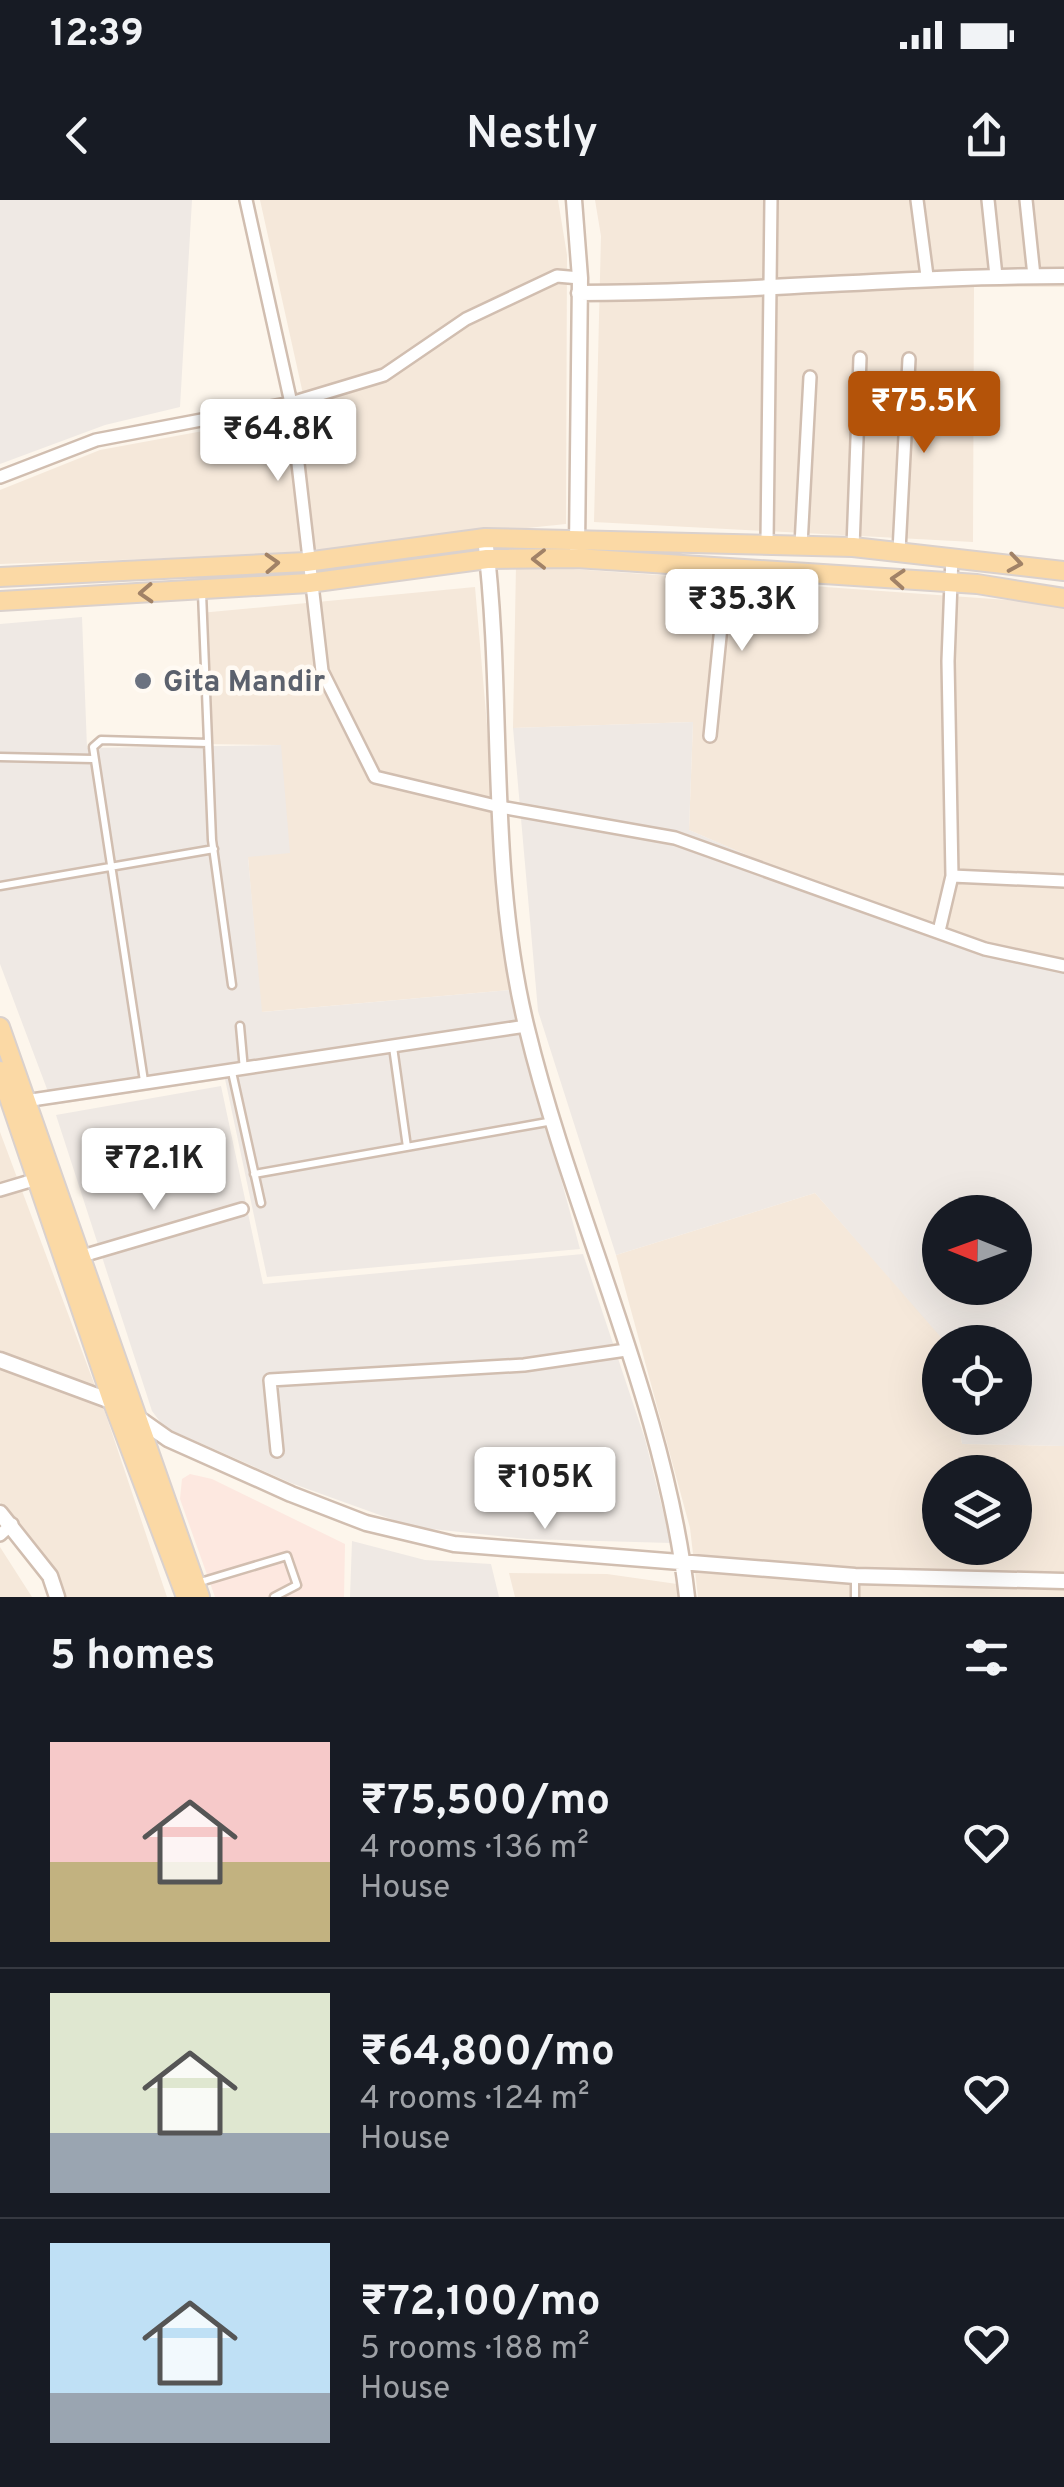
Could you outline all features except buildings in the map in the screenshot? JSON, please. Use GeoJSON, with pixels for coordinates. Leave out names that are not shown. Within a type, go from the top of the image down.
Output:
{"type":"FeatureCollection","features":[{"type":"Feature","properties":{"kind":"main road"},"geometry":{"type":"LineString","coordinates":[[0,577],[306,562],[484,538],[727,567],[950,583],[1064,598]]}},
{"type":"Feature","properties":{"kind":"main road"},"geometry":{"type":"LineString","coordinates":[[0,600],[309,584],[577,550],[766,542],[952,556],[1064,571]]}},
{"type":"Feature","properties":{"kind":"main road"},"geometry":{"type":"LineString","coordinates":[[0,1027],[194,1593]]}},
{"type":"Feature","properties":{"kind":"main road"},"geometry":{"type":"LineString","coordinates":[[0,1071],[112,1400],[194,1593]]}},
{"type":"Feature","properties":{"kind":"street"},"geometry":{"type":"LineString","coordinates":[[246,200],[291,403],[306,562],[322,671],[375,777],[500,807],[675,838],[985,949],[1064,966]]}},
{"type":"Feature","properties":{"kind":"street"},"geometry":{"type":"LineString","coordinates":[[574,200],[579,286],[577,550]]}},
{"type":"Feature","properties":{"kind":"street"},"geometry":{"type":"LineString","coordinates":[[766,542],[771,200]]}},
{"type":"Feature","properties":{"kind":"street"},"geometry":{"type":"LineString","coordinates":[[917,200],[927,276]]}},
{"type":"Feature","properties":{"kind":"street"},"geometry":{"type":"LineString","coordinates":[[988,200],[996,276]]}},
{"type":"Feature","properties":{"kind":"street"},"geometry":{"type":"LineString","coordinates":[[1026,200],[1034,276]]}},
{"type":"Feature","properties":{"kind":"street"},"geometry":{"type":"LineString","coordinates":[[0,477],[96,440],[291,403],[384,375],[466,319],[557,276],[579,286],[770,291],[927,276],[1064,276]]}},
{"type":"Feature","properties":{"kind":"street"},"geometry":{"type":"LineString","coordinates":[[853,547],[860,358]]}},
{"type":"Feature","properties":{"kind":"street"},"geometry":{"type":"LineString","coordinates":[[899,551],[908,359]]}},
{"type":"Feature","properties":{"kind":"street"},"geometry":{"type":"LineString","coordinates":[[801,544],[810,377]]}},
{"type":"Feature","properties":{"kind":"street"},"geometry":{"type":"LineString","coordinates":[[484,538],[500,807],[526,1026],[647,1412],[683,1560],[688,1597]]}},
{"type":"Feature","properties":{"kind":"street"},"geometry":{"type":"LineString","coordinates":[[940,931],[952,876],[952,556]]}},
{"type":"Feature","properties":{"kind":"street"},"geometry":{"type":"LineString","coordinates":[[710,736],[727,567]]}},
{"type":"Feature","properties":{"kind":"street"},"geometry":{"type":"LineString","coordinates":[[952,876],[1064,881]]}},
{"type":"Feature","properties":{"kind":"street"},"geometry":{"type":"LineString","coordinates":[[25,1101],[526,1026]]}},
{"type":"Feature","properties":{"kind":"street"},"geometry":{"type":"LineString","coordinates":[[0,1190],[37,1178]]}},
{"type":"Feature","properties":{"kind":"street"},"geometry":{"type":"LineString","coordinates":[[79,1257],[242,1209]]}},
{"type":"Feature","properties":{"kind":"street"},"geometry":{"type":"LineString","coordinates":[[278,1451],[270,1380],[524,1365],[626,1350]]}},
{"type":"Feature","properties":{"kind":"street"},"geometry":{"type":"LineString","coordinates":[[0,1360],[112,1400],[168,1439],[366,1522],[454,1544],[855,1576],[1064,1581]]}},
{"type":"Feature","properties":{"kind":"street"},"geometry":{"type":"LineString","coordinates":[[0,1513],[6,1530],[50,1576],[56,1597]]}},
{"type":"Feature","properties":{"kind":"street"},"geometry":{"type":"LineString","coordinates":[[1030,1578],[1041,1572],[1064,1572]]}},
{"type":"Feature","properties":{"kind":"lane"},"geometry":{"type":"LineString","coordinates":[[202,590],[214,849],[232,985]]}},
{"type":"Feature","properties":{"kind":"lane"},"geometry":{"type":"LineString","coordinates":[[144,1081],[93,759],[97,740],[208,744]]}},
{"type":"Feature","properties":{"kind":"lane"},"geometry":{"type":"LineString","coordinates":[[0,757],[93,759]]}},
{"type":"Feature","properties":{"kind":"lane"},"geometry":{"type":"LineString","coordinates":[[0,886],[214,849]]}},
{"type":"Feature","properties":{"kind":"lane"},"geometry":{"type":"LineString","coordinates":[[240,1026],[238,1071],[261,1203]]}},
{"type":"Feature","properties":{"kind":"lane"},"geometry":{"type":"LineString","coordinates":[[393,1047],[407,1147]]}},
{"type":"Feature","properties":{"kind":"lane"},"geometry":{"type":"LineString","coordinates":[[254,1174],[554,1121]]}},
{"type":"Feature","properties":{"kind":"lane"},"geometry":{"type":"LineString","coordinates":[[194,1593],[287,1556],[297,1586],[274,1597]]}},
{"type":"Feature","properties":{"kind":"lane"},"geometry":{"type":"LineString","coordinates":[[855,1576],[855,1597]]}},
{"type":"Feature","properties":{"kind":"shaded area"},"geometry":{"type":"Polygon","coordinates":[[[0,200],[192,200],[180,407],[105,425],[0,464],[0,200]]]}},
{"type":"Feature","properties":{"kind":"shaded area"},"geometry":{"type":"Polygon","coordinates":[[[260,200],[558,200],[567,255],[566,524],[267,555],[0,564],[0,490],[100,450],[307,412],[260,200]]]}},
{"type":"Feature","properties":{"kind":"shaded area"},"geometry":{"type":"Polygon","coordinates":[[[595,200],[1064,200],[1064,287],[974,287],[973,542],[594,522],[601,236],[595,200]]]}},
{"type":"Feature","properties":{"kind":"shaded area"},"geometry":{"type":"Polygon","coordinates":[[[516,565],[1051,603],[1064,608],[1064,971],[978,955],[689,830],[693,722],[513,728],[516,565]]]}},
{"type":"Feature","properties":{"kind":"shaded area"},"geometry":{"type":"Polygon","coordinates":[[[475,587],[510,990],[261,1012],[248,857],[280,745],[204,744],[200,613],[475,587]]]}},
{"type":"Feature","properties":{"kind":"shaded area"},"geometry":{"type":"Polygon","coordinates":[[[82,617],[87,748],[281,745],[290,853],[248,857],[262,1012],[510,990],[580,1249],[267,1277],[225,1079],[53,1105],[0,964],[0,624],[82,617]]]}},
{"type":"Feature","properties":{"kind":"shaded area"},"geometry":{"type":"Polygon","coordinates":[[[693,722],[689,830],[978,955],[1064,971],[1064,1446],[962,1444],[961,1435],[1032,1435],[1032,1325],[930,1325],[815,1193],[616,1255],[538,1011],[513,728],[693,722]]]}},
{"type":"Feature","properties":{"kind":"shaded area"},"geometry":{"type":"Polygon","coordinates":[[[221,1086],[263,1284],[583,1254],[645,1439],[671,1543],[527,1539],[413,1527],[291,1483],[164,1427],[152,1411],[56,1115],[221,1086]]]}},
{"type":"Feature","properties":{"kind":"shaded area"},"geometry":{"type":"Polygon","coordinates":[[[0,1132],[107,1418],[167,1597],[63,1597],[50,1563],[0,1502],[0,1132]]]}},
{"type":"Feature","properties":{"kind":"shaded area"},"geometry":{"type":"Polygon","coordinates":[[[815,1193],[932,1325],[922,1325],[922,1435],[961,1435],[962,1444],[1064,1446],[1064,1597],[698,1597],[690,1528],[616,1255],[815,1193]]]}},
{"type":"Feature","properties":{"kind":"shaded area"},"geometry":{"type":"Polygon","coordinates":[[[190,1474],[212,1479],[345,1544],[344,1597],[215,1597],[180,1499],[182,1479],[190,1474]]]}},
{"type":"Feature","properties":{"kind":"shaded area"},"geometry":{"type":"Polygon","coordinates":[[[352,1541],[425,1560],[491,1564],[499,1597],[350,1597],[352,1541]]]}},
{"type":"Feature","properties":{"kind":"shaded area"},"geometry":{"type":"Polygon","coordinates":[[[0,1547],[32,1597],[0,1597],[0,1547]]]}},
{"type":"Feature","properties":{"kind":"shaded area"},"geometry":{"type":"Polygon","coordinates":[[[509,1573],[607,1574],[677,1584],[678,1597],[515,1597],[509,1573]]]}},
{"type":"Feature","properties":{"kind":"place","name":"Gita Mandir"},"geometry":{"type":"Point","coordinates":[143,681]}}]}
